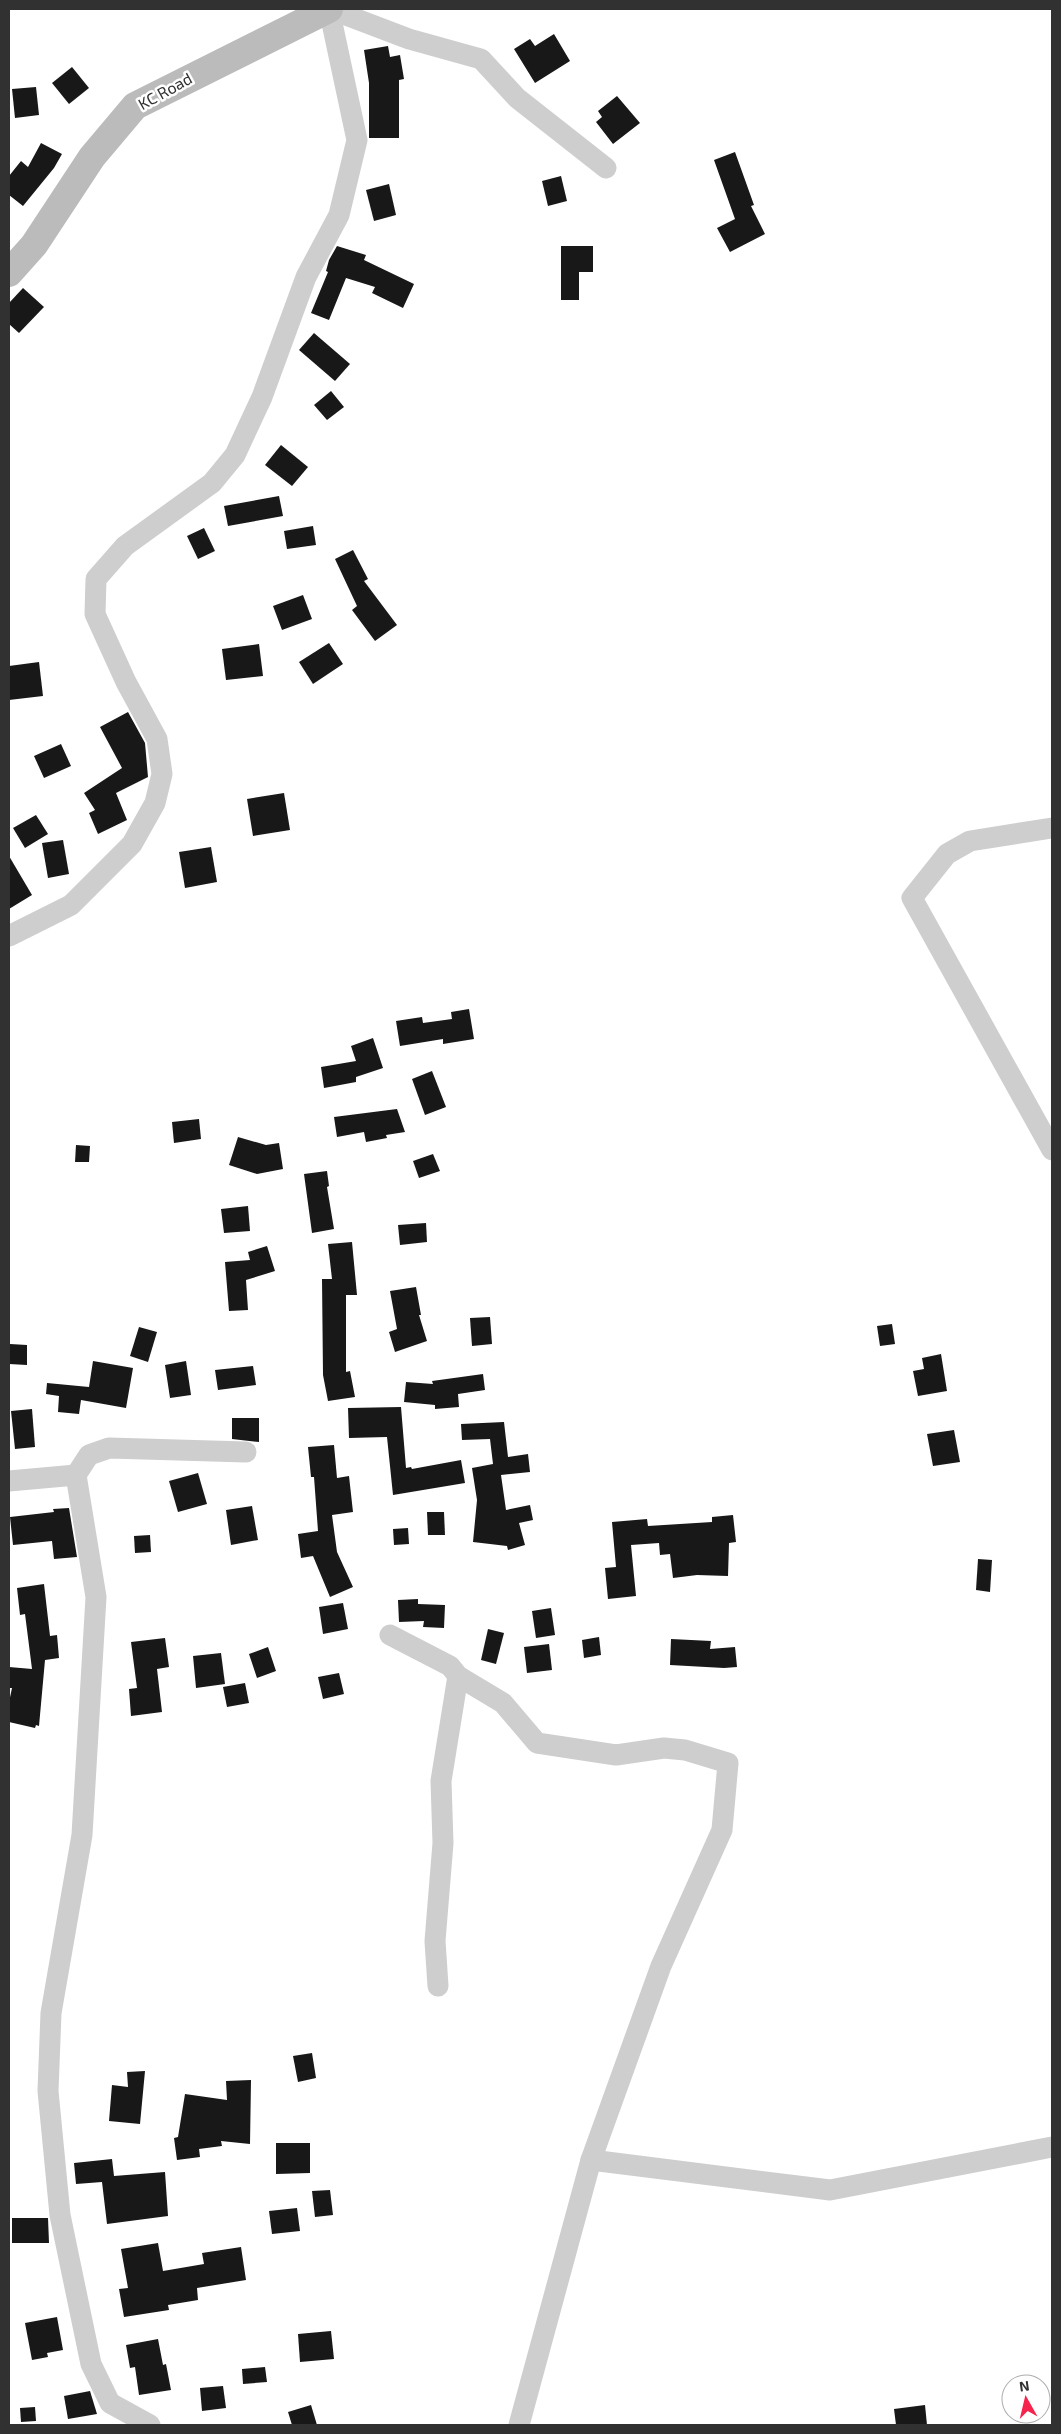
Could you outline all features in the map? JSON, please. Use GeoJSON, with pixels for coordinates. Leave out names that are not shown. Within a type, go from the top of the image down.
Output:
{"type":"FeatureCollection","features":[{"type":"Feature","properties":{"kind":"main road","name":"KC Road"},"geometry":{"type":"LineString","coordinates":[[9,273],[34,245],[92,158],[135,106],[329,9]]}},
{"type":"Feature","properties":{"kind":"street"},"geometry":{"type":"LineString","coordinates":[[329,9],[409,39],[481,59],[517,98],[606,168]]}},
{"type":"Feature","properties":{"kind":"street"},"geometry":{"type":"LineString","coordinates":[[9,936],[71,905],[132,844],[155,803],[162,774],[157,739],[126,682],[95,614],[96,579],[125,546],[212,483],[235,455],[262,397],[306,277],[339,215],[357,140],[329,9]]}},
{"type":"Feature","properties":{"kind":"street"},"geometry":{"type":"LineString","coordinates":[[1052,828],[970,841],[947,854],[912,898],[1052,1150]]}},
{"type":"Feature","properties":{"kind":"street"},"geometry":{"type":"LineString","coordinates":[[150,2425],[110,2402],[91,2364],[60,2215],[48,2091],[51,2013],[82,1835],[96,1597],[76,1474],[89,1455],[109,1448],[246,1452]]}},
{"type":"Feature","properties":{"kind":"street"},"geometry":{"type":"LineString","coordinates":[[9,1481],[76,1474]]}},
{"type":"Feature","properties":{"kind":"street"},"geometry":{"type":"LineString","coordinates":[[390,1635],[450,1666],[458,1676],[503,1703],[538,1743],[616,1755],[664,1748],[685,1750],[728,1763],[722,1830],[661,1966],[591,2160],[519,2425]]}},
{"type":"Feature","properties":{"kind":"street"},"geometry":{"type":"LineString","coordinates":[[438,1986],[435,1941],[443,1843],[441,1781],[458,1676]]}},
{"type":"Feature","properties":{"kind":"street"},"geometry":{"type":"LineString","coordinates":[[591,2160],[830,2190],[1052,2147]]}},
{"type":"Feature","properties":{"kind":"building"},"geometry":{"type":"Polygon","coordinates":[[[554,34],[570,61],[535,83],[514,49],[530,39],[535,46],[554,34]]]}},
{"type":"Feature","properties":{"kind":"building"},"geometry":{"type":"Polygon","coordinates":[[[388,46],[390,57],[400,55],[404,79],[399,80],[399,138],[369,138],[369,83],[364,50],[388,46]]]}},
{"type":"Feature","properties":{"kind":"building"},"geometry":{"type":"Polygon","coordinates":[[[72,67],[89,88],[69,104],[52,83],[72,67]]]}},
{"type":"Feature","properties":{"kind":"building"},"geometry":{"type":"Polygon","coordinates":[[[36,87],[39,115],[15,118],[12,89],[36,87]]]}},
{"type":"Feature","properties":{"kind":"building"},"geometry":{"type":"Polygon","coordinates":[[[617,96],[640,123],[613,144],[596,122],[602,117],[598,111],[617,96]]]}},
{"type":"Feature","properties":{"kind":"building"},"geometry":{"type":"Polygon","coordinates":[[[41,143],[62,154],[54,168],[23,206],[9,195],[9,176],[21,161],[28,167],[41,143]]]}},
{"type":"Feature","properties":{"kind":"building"},"geometry":{"type":"Polygon","coordinates":[[[735,152],[754,205],[751,206],[765,234],[730,252],[717,228],[735,219],[714,160],[735,152]]]}},
{"type":"Feature","properties":{"kind":"building"},"geometry":{"type":"Polygon","coordinates":[[[561,176],[567,201],[548,206],[542,181],[561,176]]]}},
{"type":"Feature","properties":{"kind":"building"},"geometry":{"type":"Polygon","coordinates":[[[389,184],[396,215],[374,221],[366,190],[389,184]]]}},
{"type":"Feature","properties":{"kind":"building"},"geometry":{"type":"Polygon","coordinates":[[[337,246],[366,255],[364,260],[414,284],[403,308],[372,293],[375,287],[346,278],[329,320],[311,313],[328,272],[326,271],[329,260],[337,246]]]}},
{"type":"Feature","properties":{"kind":"building"},"geometry":{"type":"Polygon","coordinates":[[[561,246],[593,246],[593,272],[579,272],[579,300],[561,300],[561,246]]]}},
{"type":"Feature","properties":{"kind":"building"},"geometry":{"type":"Polygon","coordinates":[[[23,288],[44,307],[19,333],[9,324],[9,303],[23,288]]]}},
{"type":"Feature","properties":{"kind":"building"},"geometry":{"type":"Polygon","coordinates":[[[314,333],[350,364],[335,381],[299,350],[314,333]]]}},
{"type":"Feature","properties":{"kind":"building"},"geometry":{"type":"Polygon","coordinates":[[[331,391],[344,407],[327,420],[314,405],[331,391]]]}},
{"type":"Feature","properties":{"kind":"building"},"geometry":{"type":"Polygon","coordinates":[[[281,445],[308,467],[292,486],[265,465],[281,445]]]}},
{"type":"Feature","properties":{"kind":"building"},"geometry":{"type":"Polygon","coordinates":[[[279,496],[283,516],[228,526],[224,506],[279,496]]]}},
{"type":"Feature","properties":{"kind":"building"},"geometry":{"type":"Polygon","coordinates":[[[313,526],[316,545],[287,549],[284,531],[313,526]]]}},
{"type":"Feature","properties":{"kind":"building"},"geometry":{"type":"Polygon","coordinates":[[[204,528],[215,551],[198,559],[187,536],[204,528]]]}},
{"type":"Feature","properties":{"kind":"building"},"geometry":{"type":"Polygon","coordinates":[[[353,550],[368,579],[364,581],[397,625],[375,641],[352,610],[357,606],[335,559],[353,550]]]}},
{"type":"Feature","properties":{"kind":"building"},"geometry":{"type":"Polygon","coordinates":[[[303,595],[312,619],[282,630],[273,606],[303,595]]]}},
{"type":"Feature","properties":{"kind":"building"},"geometry":{"type":"Polygon","coordinates":[[[329,643],[343,664],[313,684],[299,662],[329,643]]]}},
{"type":"Feature","properties":{"kind":"building"},"geometry":{"type":"Polygon","coordinates":[[[259,644],[263,676],[226,680],[222,649],[259,644]]]}},
{"type":"Feature","properties":{"kind":"building"},"geometry":{"type":"Polygon","coordinates":[[[39,662],[43,696],[9,700],[9,666],[39,662]]]}},
{"type":"Feature","properties":{"kind":"building"},"geometry":{"type":"Polygon","coordinates":[[[128,712],[145,743],[148,777],[116,793],[127,820],[98,834],[89,813],[95,810],[84,793],[122,768],[100,727],[128,712]]]}},
{"type":"Feature","properties":{"kind":"building"},"geometry":{"type":"Polygon","coordinates":[[[61,744],[71,766],[44,778],[34,756],[61,744]]]}},
{"type":"Feature","properties":{"kind":"building"},"geometry":{"type":"Polygon","coordinates":[[[284,793],[290,830],[253,836],[247,799],[284,793]]]}},
{"type":"Feature","properties":{"kind":"building"},"geometry":{"type":"Polygon","coordinates":[[[36,815],[48,834],[25,848],[13,828],[36,815]]]}},
{"type":"Feature","properties":{"kind":"building"},"geometry":{"type":"Polygon","coordinates":[[[63,840],[69,874],[48,878],[42,843],[63,840]]]}},
{"type":"Feature","properties":{"kind":"building"},"geometry":{"type":"Polygon","coordinates":[[[211,847],[217,882],[185,888],[179,852],[211,847]]]}},
{"type":"Feature","properties":{"kind":"building"},"geometry":{"type":"Polygon","coordinates":[[[9,856],[32,895],[9,909],[9,856]]]}},
{"type":"Feature","properties":{"kind":"building"},"geometry":{"type":"Polygon","coordinates":[[[469,1009],[474,1039],[443,1044],[443,1039],[400,1046],[396,1021],[422,1017],[423,1023],[452,1019],[451,1012],[469,1009]]]}},
{"type":"Feature","properties":{"kind":"building"},"geometry":{"type":"Polygon","coordinates":[[[373,1038],[383,1068],[356,1077],[356,1082],[324,1088],[321,1067],[356,1061],[351,1046],[373,1038]]]}},
{"type":"Feature","properties":{"kind":"building"},"geometry":{"type":"Polygon","coordinates":[[[432,1071],[446,1107],[425,1115],[412,1079],[432,1071]]]}},
{"type":"Feature","properties":{"kind":"building"},"geometry":{"type":"Polygon","coordinates":[[[397,1109],[405,1132],[386,1135],[387,1138],[366,1142],[364,1132],[337,1137],[334,1117],[397,1109]]]}},
{"type":"Feature","properties":{"kind":"building"},"geometry":{"type":"Polygon","coordinates":[[[199,1119],[201,1139],[174,1143],[172,1122],[199,1119]]]}},
{"type":"Feature","properties":{"kind":"building"},"geometry":{"type":"Polygon","coordinates":[[[238,1137],[266,1145],[279,1143],[283,1169],[257,1174],[229,1165],[238,1137]]]}},
{"type":"Feature","properties":{"kind":"building"},"geometry":{"type":"Polygon","coordinates":[[[76,1145],[90,1146],[89,1162],[75,1162],[76,1145]]]}},
{"type":"Feature","properties":{"kind":"building"},"geometry":{"type":"Polygon","coordinates":[[[433,1154],[440,1171],[419,1178],[413,1161],[433,1154]]]}},
{"type":"Feature","properties":{"kind":"building"},"geometry":{"type":"Polygon","coordinates":[[[327,1171],[329,1186],[327,1187],[334,1229],[312,1233],[304,1174],[327,1171]]]}},
{"type":"Feature","properties":{"kind":"building"},"geometry":{"type":"Polygon","coordinates":[[[248,1206],[250,1231],[224,1233],[221,1209],[248,1206]]]}},
{"type":"Feature","properties":{"kind":"building"},"geometry":{"type":"Polygon","coordinates":[[[426,1223],[427,1242],[400,1245],[398,1225],[426,1223]]]}},
{"type":"Feature","properties":{"kind":"building"},"geometry":{"type":"Polygon","coordinates":[[[352,1242],[357,1295],[346,1295],[346,1372],[350,1371],[355,1397],[328,1401],[323,1375],[322,1279],[332,1279],[328,1244],[352,1242]]]}},
{"type":"Feature","properties":{"kind":"building"},"geometry":{"type":"Polygon","coordinates":[[[267,1246],[275,1271],[246,1280],[248,1310],[229,1311],[225,1262],[250,1260],[248,1252],[267,1246]]]}},
{"type":"Feature","properties":{"kind":"building"},"geometry":{"type":"Polygon","coordinates":[[[416,1287],[421,1315],[419,1315],[427,1341],[395,1352],[389,1332],[397,1329],[390,1291],[416,1287]]]}},
{"type":"Feature","properties":{"kind":"building"},"geometry":{"type":"Polygon","coordinates":[[[490,1317],[492,1344],[472,1346],[470,1318],[490,1317]]]}},
{"type":"Feature","properties":{"kind":"building"},"geometry":{"type":"Polygon","coordinates":[[[892,1324],[895,1344],[880,1346],[877,1326],[892,1324]]]}},
{"type":"Feature","properties":{"kind":"building"},"geometry":{"type":"Polygon","coordinates":[[[139,1327],[157,1332],[148,1362],[130,1356],[139,1327]]]}},
{"type":"Feature","properties":{"kind":"building"},"geometry":{"type":"Polygon","coordinates":[[[10,1344],[27,1345],[27,1365],[9,1364],[10,1344]]]}},
{"type":"Feature","properties":{"kind":"building"},"geometry":{"type":"Polygon","coordinates":[[[941,1354],[947,1391],[918,1396],[913,1371],[924,1369],[922,1358],[941,1354]]]}},
{"type":"Feature","properties":{"kind":"building"},"geometry":{"type":"Polygon","coordinates":[[[93,1361],[133,1368],[126,1408],[81,1400],[79,1414],[58,1412],[59,1396],[46,1394],[47,1383],[89,1387],[93,1361]]]}},
{"type":"Feature","properties":{"kind":"building"},"geometry":{"type":"Polygon","coordinates":[[[186,1361],[191,1395],[170,1398],[165,1365],[186,1361]]]}},
{"type":"Feature","properties":{"kind":"building"},"geometry":{"type":"Polygon","coordinates":[[[253,1366],[256,1385],[218,1390],[215,1370],[253,1366]]]}},
{"type":"Feature","properties":{"kind":"building"},"geometry":{"type":"Polygon","coordinates":[[[483,1374],[485,1390],[458,1394],[459,1407],[435,1409],[435,1405],[404,1402],[406,1382],[433,1384],[432,1381],[483,1374]]]}},
{"type":"Feature","properties":{"kind":"building"},"geometry":{"type":"Polygon","coordinates":[[[401,1407],[406,1468],[411,1467],[412,1469],[461,1460],[465,1483],[393,1495],[387,1437],[349,1438],[348,1408],[401,1407]]]}},
{"type":"Feature","properties":{"kind":"building"},"geometry":{"type":"Polygon","coordinates":[[[32,1409],[35,1447],[15,1449],[11,1411],[32,1409]]]}},
{"type":"Feature","properties":{"kind":"building"},"geometry":{"type":"Polygon","coordinates":[[[232,1418],[259,1418],[259,1442],[232,1439],[232,1418]]]}},
{"type":"Feature","properties":{"kind":"building"},"geometry":{"type":"Polygon","coordinates":[[[504,1422],[508,1457],[528,1454],[530,1472],[501,1475],[506,1510],[530,1505],[533,1520],[519,1523],[525,1545],[508,1550],[507,1546],[473,1542],[477,1500],[472,1468],[493,1464],[490,1439],[462,1440],[461,1424],[504,1422]]]}},
{"type":"Feature","properties":{"kind":"building"},"geometry":{"type":"Polygon","coordinates":[[[954,1430],[960,1462],[933,1466],[927,1434],[954,1430]]]}},
{"type":"Feature","properties":{"kind":"building"},"geometry":{"type":"Polygon","coordinates":[[[334,1445],[337,1478],[349,1476],[353,1512],[332,1515],[337,1552],[353,1587],[330,1597],[313,1556],[301,1558],[298,1534],[318,1531],[314,1477],[311,1477],[308,1447],[334,1445]]]}},
{"type":"Feature","properties":{"kind":"building"},"geometry":{"type":"Polygon","coordinates":[[[198,1473],[207,1504],[178,1512],[169,1481],[198,1473]]]}},
{"type":"Feature","properties":{"kind":"building"},"geometry":{"type":"Polygon","coordinates":[[[252,1506],[258,1540],[231,1545],[226,1510],[252,1506]]]}},
{"type":"Feature","properties":{"kind":"building"},"geometry":{"type":"Polygon","coordinates":[[[69,1508],[77,1557],[54,1559],[52,1541],[13,1545],[10,1517],[54,1512],[53,1509],[69,1508]]]}},
{"type":"Feature","properties":{"kind":"building"},"geometry":{"type":"Polygon","coordinates":[[[427,1512],[444,1512],[445,1535],[428,1535],[427,1512]]]}},
{"type":"Feature","properties":{"kind":"building"},"geometry":{"type":"Polygon","coordinates":[[[733,1515],[736,1542],[729,1543],[728,1576],[697,1575],[673,1578],[670,1554],[660,1555],[659,1543],[631,1545],[636,1596],[608,1599],[605,1568],[616,1567],[612,1522],[647,1519],[648,1526],[712,1522],[712,1517],[733,1515]]]}},
{"type":"Feature","properties":{"kind":"building"},"geometry":{"type":"Polygon","coordinates":[[[408,1528],[409,1544],[394,1545],[393,1529],[408,1528]]]}},
{"type":"Feature","properties":{"kind":"building"},"geometry":{"type":"Polygon","coordinates":[[[150,1535],[151,1552],[135,1553],[134,1536],[150,1535]]]}},
{"type":"Feature","properties":{"kind":"building"},"geometry":{"type":"Polygon","coordinates":[[[978,1559],[992,1560],[990,1592],[976,1590],[978,1559]]]}},
{"type":"Feature","properties":{"kind":"building"},"geometry":{"type":"Polygon","coordinates":[[[44,1584],[50,1636],[57,1635],[59,1658],[45,1660],[39,1726],[36,1725],[35,1728],[9,1722],[9,1702],[12,1688],[9,1688],[9,1667],[32,1669],[25,1614],[20,1615],[17,1588],[44,1584]]]}},
{"type":"Feature","properties":{"kind":"building"},"geometry":{"type":"Polygon","coordinates":[[[418,1599],[418,1604],[445,1605],[444,1628],[423,1627],[424,1621],[399,1622],[398,1600],[418,1599]]]}},
{"type":"Feature","properties":{"kind":"building"},"geometry":{"type":"Polygon","coordinates":[[[343,1603],[348,1629],[323,1634],[319,1607],[343,1603]]]}},
{"type":"Feature","properties":{"kind":"building"},"geometry":{"type":"Polygon","coordinates":[[[551,1608],[555,1635],[536,1638],[532,1611],[551,1608]]]}},
{"type":"Feature","properties":{"kind":"building"},"geometry":{"type":"Polygon","coordinates":[[[488,1629],[504,1633],[496,1664],[481,1660],[488,1629]]]}},
{"type":"Feature","properties":{"kind":"building"},"geometry":{"type":"Polygon","coordinates":[[[599,1637],[601,1655],[584,1658],[582,1640],[599,1637]]]}},
{"type":"Feature","properties":{"kind":"building"},"geometry":{"type":"Polygon","coordinates":[[[165,1638],[169,1667],[157,1669],[162,1712],[131,1716],[129,1689],[137,1688],[131,1642],[165,1638]]]}},
{"type":"Feature","properties":{"kind":"building"},"geometry":{"type":"Polygon","coordinates":[[[671,1639],[711,1641],[710,1649],[735,1647],[737,1667],[670,1665],[671,1639]]]}},
{"type":"Feature","properties":{"kind":"building"},"geometry":{"type":"Polygon","coordinates":[[[549,1644],[552,1670],[527,1673],[524,1647],[549,1644]]]}},
{"type":"Feature","properties":{"kind":"building"},"geometry":{"type":"Polygon","coordinates":[[[268,1647],[276,1671],[257,1678],[249,1654],[268,1647]]]}},
{"type":"Feature","properties":{"kind":"building"},"geometry":{"type":"Polygon","coordinates":[[[221,1653],[225,1684],[196,1688],[193,1656],[221,1653]]]}},
{"type":"Feature","properties":{"kind":"building"},"geometry":{"type":"Polygon","coordinates":[[[339,1673],[344,1694],[323,1699],[318,1677],[339,1673]]]}},
{"type":"Feature","properties":{"kind":"building"},"geometry":{"type":"Polygon","coordinates":[[[245,1683],[249,1703],[227,1707],[223,1687],[245,1683]]]}},
{"type":"Feature","properties":{"kind":"building"},"geometry":{"type":"Polygon","coordinates":[[[312,2053],[316,2078],[298,2082],[293,2056],[312,2053]]]}},
{"type":"Feature","properties":{"kind":"building"},"geometry":{"type":"Polygon","coordinates":[[[145,2071],[140,2124],[109,2121],[112,2085],[128,2087],[127,2072],[145,2071]]]}},
{"type":"Feature","properties":{"kind":"building"},"geometry":{"type":"Polygon","coordinates":[[[251,2080],[250,2144],[221,2141],[222,2146],[199,2149],[200,2157],[177,2160],[174,2138],[178,2137],[185,2094],[227,2100],[226,2081],[251,2080]]]}},
{"type":"Feature","properties":{"kind":"building"},"geometry":{"type":"Polygon","coordinates":[[[276,2143],[310,2143],[310,2173],[276,2174],[276,2143]]]}},
{"type":"Feature","properties":{"kind":"building"},"geometry":{"type":"Polygon","coordinates":[[[112,2159],[114,2176],[165,2172],[168,2216],[107,2224],[102,2182],[76,2184],[74,2163],[112,2159]]]}},
{"type":"Feature","properties":{"kind":"building"},"geometry":{"type":"Polygon","coordinates":[[[330,2190],[333,2215],[315,2217],[312,2191],[330,2190]]]}},
{"type":"Feature","properties":{"kind":"building"},"geometry":{"type":"Polygon","coordinates":[[[297,2208],[300,2231],[272,2234],[269,2211],[297,2208]]]}},
{"type":"Feature","properties":{"kind":"building"},"geometry":{"type":"Polygon","coordinates":[[[12,2218],[48,2218],[49,2243],[12,2243],[12,2218]]]}},
{"type":"Feature","properties":{"kind":"building"},"geometry":{"type":"Polygon","coordinates":[[[158,2243],[163,2271],[204,2264],[202,2253],[241,2247],[246,2280],[197,2288],[198,2300],[168,2305],[169,2310],[124,2317],[119,2289],[128,2288],[121,2249],[158,2243]]]}},
{"type":"Feature","properties":{"kind":"building"},"geometry":{"type":"Polygon","coordinates":[[[57,2317],[63,2350],[47,2353],[48,2357],[32,2360],[25,2323],[57,2317]]]}},
{"type":"Feature","properties":{"kind":"building"},"geometry":{"type":"Polygon","coordinates":[[[331,2331],[334,2359],[300,2362],[298,2334],[331,2331]]]}},
{"type":"Feature","properties":{"kind":"building"},"geometry":{"type":"Polygon","coordinates":[[[158,2339],[163,2365],[166,2364],[171,2390],[139,2395],[135,2367],[130,2368],[126,2345],[158,2339]]]}},
{"type":"Feature","properties":{"kind":"building"},"geometry":{"type":"Polygon","coordinates":[[[265,2367],[267,2382],[243,2384],[242,2369],[265,2367]]]}},
{"type":"Feature","properties":{"kind":"building"},"geometry":{"type":"Polygon","coordinates":[[[223,2386],[226,2408],[202,2411],[200,2388],[223,2386]]]}},
{"type":"Feature","properties":{"kind":"building"},"geometry":{"type":"Polygon","coordinates":[[[90,2391],[97,2414],[68,2419],[64,2396],[90,2391]]]}},
{"type":"Feature","properties":{"kind":"building"},"geometry":{"type":"Polygon","coordinates":[[[311,2405],[317,2425],[292,2425],[288,2412],[311,2405]]]}},
{"type":"Feature","properties":{"kind":"building"},"geometry":{"type":"Polygon","coordinates":[[[925,2405],[927,2425],[896,2425],[894,2409],[925,2405]]]}},
{"type":"Feature","properties":{"kind":"building"},"geometry":{"type":"Polygon","coordinates":[[[35,2407],[36,2421],[21,2422],[20,2408],[35,2407]]]}}]}
